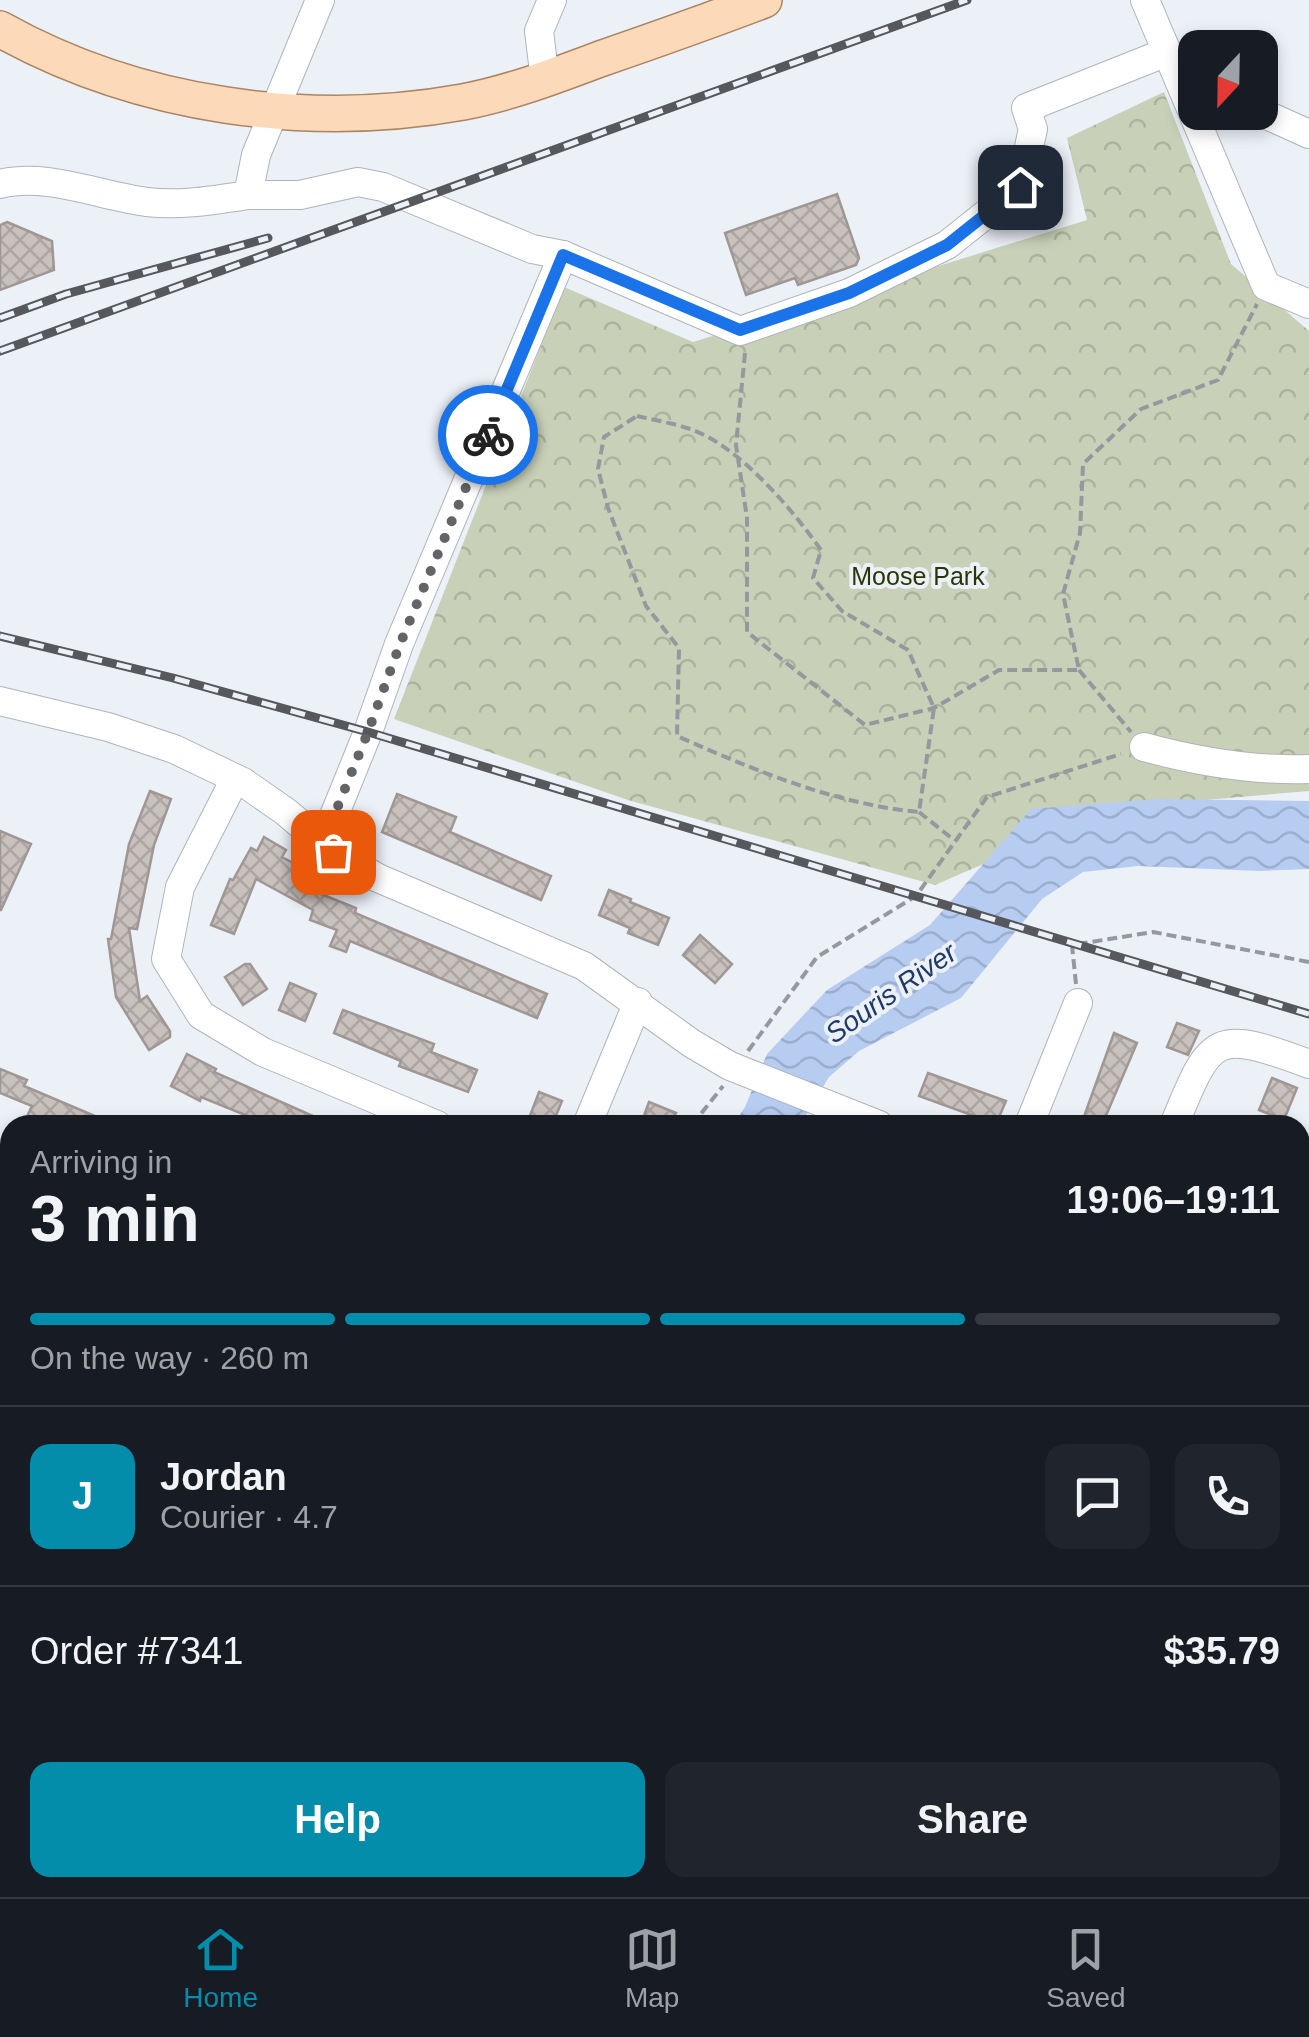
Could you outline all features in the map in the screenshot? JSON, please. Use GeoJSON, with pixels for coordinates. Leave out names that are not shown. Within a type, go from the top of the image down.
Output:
{"type":"FeatureCollection","features":[{"type":"Feature","properties":{"kind":"main road"},"geometry":{"type":"LineString","coordinates":[[0,29],[122,80],[192,99],[274,112],[370,112],[462,102],[545,80],[764,0]]}},
{"type":"Feature","properties":{"kind":"street"},"geometry":{"type":"LineString","coordinates":[[248,194],[256,155],[320,0]]}},
{"type":"Feature","properties":{"kind":"street"},"geometry":{"type":"LineString","coordinates":[[545,80],[540,30],[552,0]]}},
{"type":"Feature","properties":{"kind":"street"},"geometry":{"type":"LineString","coordinates":[[1145,0],[1178,71]]}},
{"type":"Feature","properties":{"kind":"street"},"geometry":{"type":"LineString","coordinates":[[0,184],[34,182],[148,202],[203,202],[368,169],[390,174],[563,255],[740,330],[849,293],[947,245],[1020,187],[1033,128],[1026,108],[1167,52]]}},
{"type":"Feature","properties":{"kind":"street"},"geometry":{"type":"LineString","coordinates":[[1278,120],[1309,134]]}},
{"type":"Feature","properties":{"kind":"street"},"geometry":{"type":"LineString","coordinates":[[1205,130],[1266,286],[1309,304]]}},
{"type":"Feature","properties":{"kind":"street"},"geometry":{"type":"LineString","coordinates":[[323,843],[405,631],[563,255]]}},
{"type":"Feature","properties":{"kind":"street"},"geometry":{"type":"LineString","coordinates":[[2,707],[108,727],[157,743],[235,778],[378,878],[584,966],[691,1043],[730,1066],[856,1115]]}},
{"type":"Feature","properties":{"kind":"street"},"geometry":{"type":"LineString","coordinates":[[1144,747],[1202,762],[1271,771],[1309,769]]}},
{"type":"Feature","properties":{"kind":"street"},"geometry":{"type":"LineString","coordinates":[[235,778],[180,888],[166,959],[200,1015],[263,1052],[413,1115]]}},
{"type":"Feature","properties":{"kind":"street"},"geometry":{"type":"LineString","coordinates":[[590,1115],[638,1002]]}},
{"type":"Feature","properties":{"kind":"street"},"geometry":{"type":"LineString","coordinates":[[1032,1115],[1078,1003]]}},
{"type":"Feature","properties":{"kind":"street"},"geometry":{"type":"LineString","coordinates":[[1178,1115],[1202,1061],[1225,1043],[1238,1042],[1309,1064]]}},
{"type":"Feature","properties":{"kind":"path"},"geometry":{"type":"LineString","coordinates":[[700,1115],[723,1085],[730,1066],[747,1053],[817,957],[916,896],[987,798],[1144,747],[1079,670],[1063,594],[1080,533],[1083,464],[1141,409],[1218,380],[1266,286]]}},
{"type":"Feature","properties":{"kind":"path"},"geometry":{"type":"LineString","coordinates":[[748,328],[736,445],[748,518],[747,632],[865,725],[934,708],[998,670],[1079,670]]}},
{"type":"Feature","properties":{"kind":"path"},"geometry":{"type":"LineString","coordinates":[[919,812],[934,708],[908,650],[842,611],[812,578],[821,550],[791,508],[738,459],[693,430],[636,416],[604,437],[598,469],[608,508],[646,606],[679,648],[677,736],[748,767],[872,808],[919,812],[955,841]]}},
{"type":"Feature","properties":{"kind":"path"},"geometry":{"type":"LineString","coordinates":[[1078,1003],[1072,945],[1153,932],[1309,962]]}},
{"type":"Feature","properties":{"kind":"green space","name":"Moose Park"},"geometry":{"type":"Polygon","coordinates":[[[1164,92],[1231,264],[1309,331],[1309,791],[1112,808],[935,885],[628,800],[394,719],[564,287],[693,342],[1087,220],[1067,138],[1164,92]]]}},
{"type":"Feature","properties":{"kind":"water","name":"Souris River"},"geometry":{"type":"Polygon","coordinates":[[[1158,799],[1309,801],[1309,869],[1138,866],[1083,872],[1042,899],[961,998],[859,1051],[829,1077],[806,1115],[740,1115],[767,1054],[827,990],[930,925],[1031,809],[1158,799]]]}},
{"type":"Feature","properties":{"kind":"building"},"geometry":{"type":"Polygon","coordinates":[[[837,194],[859,258],[856,265],[798,285],[795,278],[746,295],[725,233],[837,194]]]}},
{"type":"Feature","properties":{"kind":"building"},"geometry":{"type":"Polygon","coordinates":[[[7,222],[52,241],[54,270],[0,290],[0,225],[7,222]]]}},
{"type":"Feature","properties":{"kind":"building"},"geometry":{"type":"Polygon","coordinates":[[[150,791],[171,799],[154,845],[137,929],[129,928],[140,1001],[147,996],[170,1031],[170,1037],[149,1050],[116,997],[108,939],[129,844],[150,791]]]}},
{"type":"Feature","properties":{"kind":"building"},"geometry":{"type":"Polygon","coordinates":[[[397,794],[456,817],[450,832],[551,876],[541,900],[382,832],[397,794]]]}},
{"type":"Feature","properties":{"kind":"building"},"geometry":{"type":"Polygon","coordinates":[[[0,831],[31,844],[1,910],[0,910],[0,831]]]}},
{"type":"Feature","properties":{"kind":"building"},"geometry":{"type":"Polygon","coordinates":[[[264,837],[286,850],[282,857],[302,868],[299,873],[315,882],[311,890],[356,908],[355,913],[547,994],[537,1018],[350,941],[346,952],[330,946],[337,930],[310,920],[313,910],[256,879],[234,934],[211,925],[230,879],[233,880],[251,848],[257,851],[264,837]]]}},
{"type":"Feature","properties":{"kind":"building"},"geometry":{"type":"Polygon","coordinates":[[[609,890],[669,918],[658,945],[599,915],[609,890]]]}},
{"type":"Feature","properties":{"kind":"building"},"geometry":{"type":"Polygon","coordinates":[[[700,935],[732,964],[715,983],[683,955],[700,935]]]}},
{"type":"Feature","properties":{"kind":"building"},"geometry":{"type":"Polygon","coordinates":[[[250,964],[267,989],[243,1005],[225,977],[250,964]]]}},
{"type":"Feature","properties":{"kind":"building"},"geometry":{"type":"Polygon","coordinates":[[[290,983],[316,994],[305,1021],[279,1010],[290,983]]]}},
{"type":"Feature","properties":{"kind":"building"},"geometry":{"type":"Polygon","coordinates":[[[343,1010],[434,1044],[431,1052],[477,1070],[468,1092],[399,1066],[401,1061],[334,1033],[343,1010]]]}},
{"type":"Feature","properties":{"kind":"building"},"geometry":{"type":"Polygon","coordinates":[[[1177,1023],[1199,1031],[1188,1055],[1167,1047],[1177,1023]]]}},
{"type":"Feature","properties":{"kind":"building"},"geometry":{"type":"Polygon","coordinates":[[[1114,1033],[1137,1043],[1106,1115],[1085,1115],[1114,1033]]]}},
{"type":"Feature","properties":{"kind":"building"},"geometry":{"type":"Polygon","coordinates":[[[187,1054],[216,1069],[214,1072],[311,1115],[245,1115],[201,1097],[200,1101],[171,1086],[187,1054]]]}},
{"type":"Feature","properties":{"kind":"building"},"geometry":{"type":"Polygon","coordinates":[[[0,1069],[27,1080],[24,1086],[92,1115],[28,1115],[32,1106],[0,1093],[0,1069]]]}},
{"type":"Feature","properties":{"kind":"building"},"geometry":{"type":"Polygon","coordinates":[[[928,1073],[1006,1101],[1000,1115],[971,1115],[919,1096],[928,1073]]]}},
{"type":"Feature","properties":{"kind":"building"},"geometry":{"type":"Polygon","coordinates":[[[1272,1078],[1297,1088],[1286,1115],[1259,1110],[1272,1078]]]}},
{"type":"Feature","properties":{"kind":"building"},"geometry":{"type":"Polygon","coordinates":[[[539,1092],[562,1101],[556,1115],[530,1115],[539,1092]]]}},
{"type":"Feature","properties":{"kind":"building"},"geometry":{"type":"Polygon","coordinates":[[[649,1102],[676,1113],[675,1115],[644,1115],[649,1102]]]}},
{"type":"Feature","properties":{"kind":"railway"},"geometry":{"type":"LineString","coordinates":[[0,351],[967,0]]}},
{"type":"Feature","properties":{"kind":"railway"},"geometry":{"type":"LineString","coordinates":[[0,318],[66,294],[268,238]]}},
{"type":"Feature","properties":{"kind":"railway"},"geometry":{"type":"LineString","coordinates":[[0,636],[173,678],[368,732],[1309,1014]]}},
{"type":"Feature","properties":{"kind":"way so far"},"geometry":{"type":"LineString","coordinates":[[333,852],[323,843],[400,644],[488,435]]}},
{"type":"Feature","properties":{"kind":"route"},"geometry":{"type":"LineString","coordinates":[[488,435],[563,255],[740,330],[849,293],[947,245],[1020,187]]}}]}
